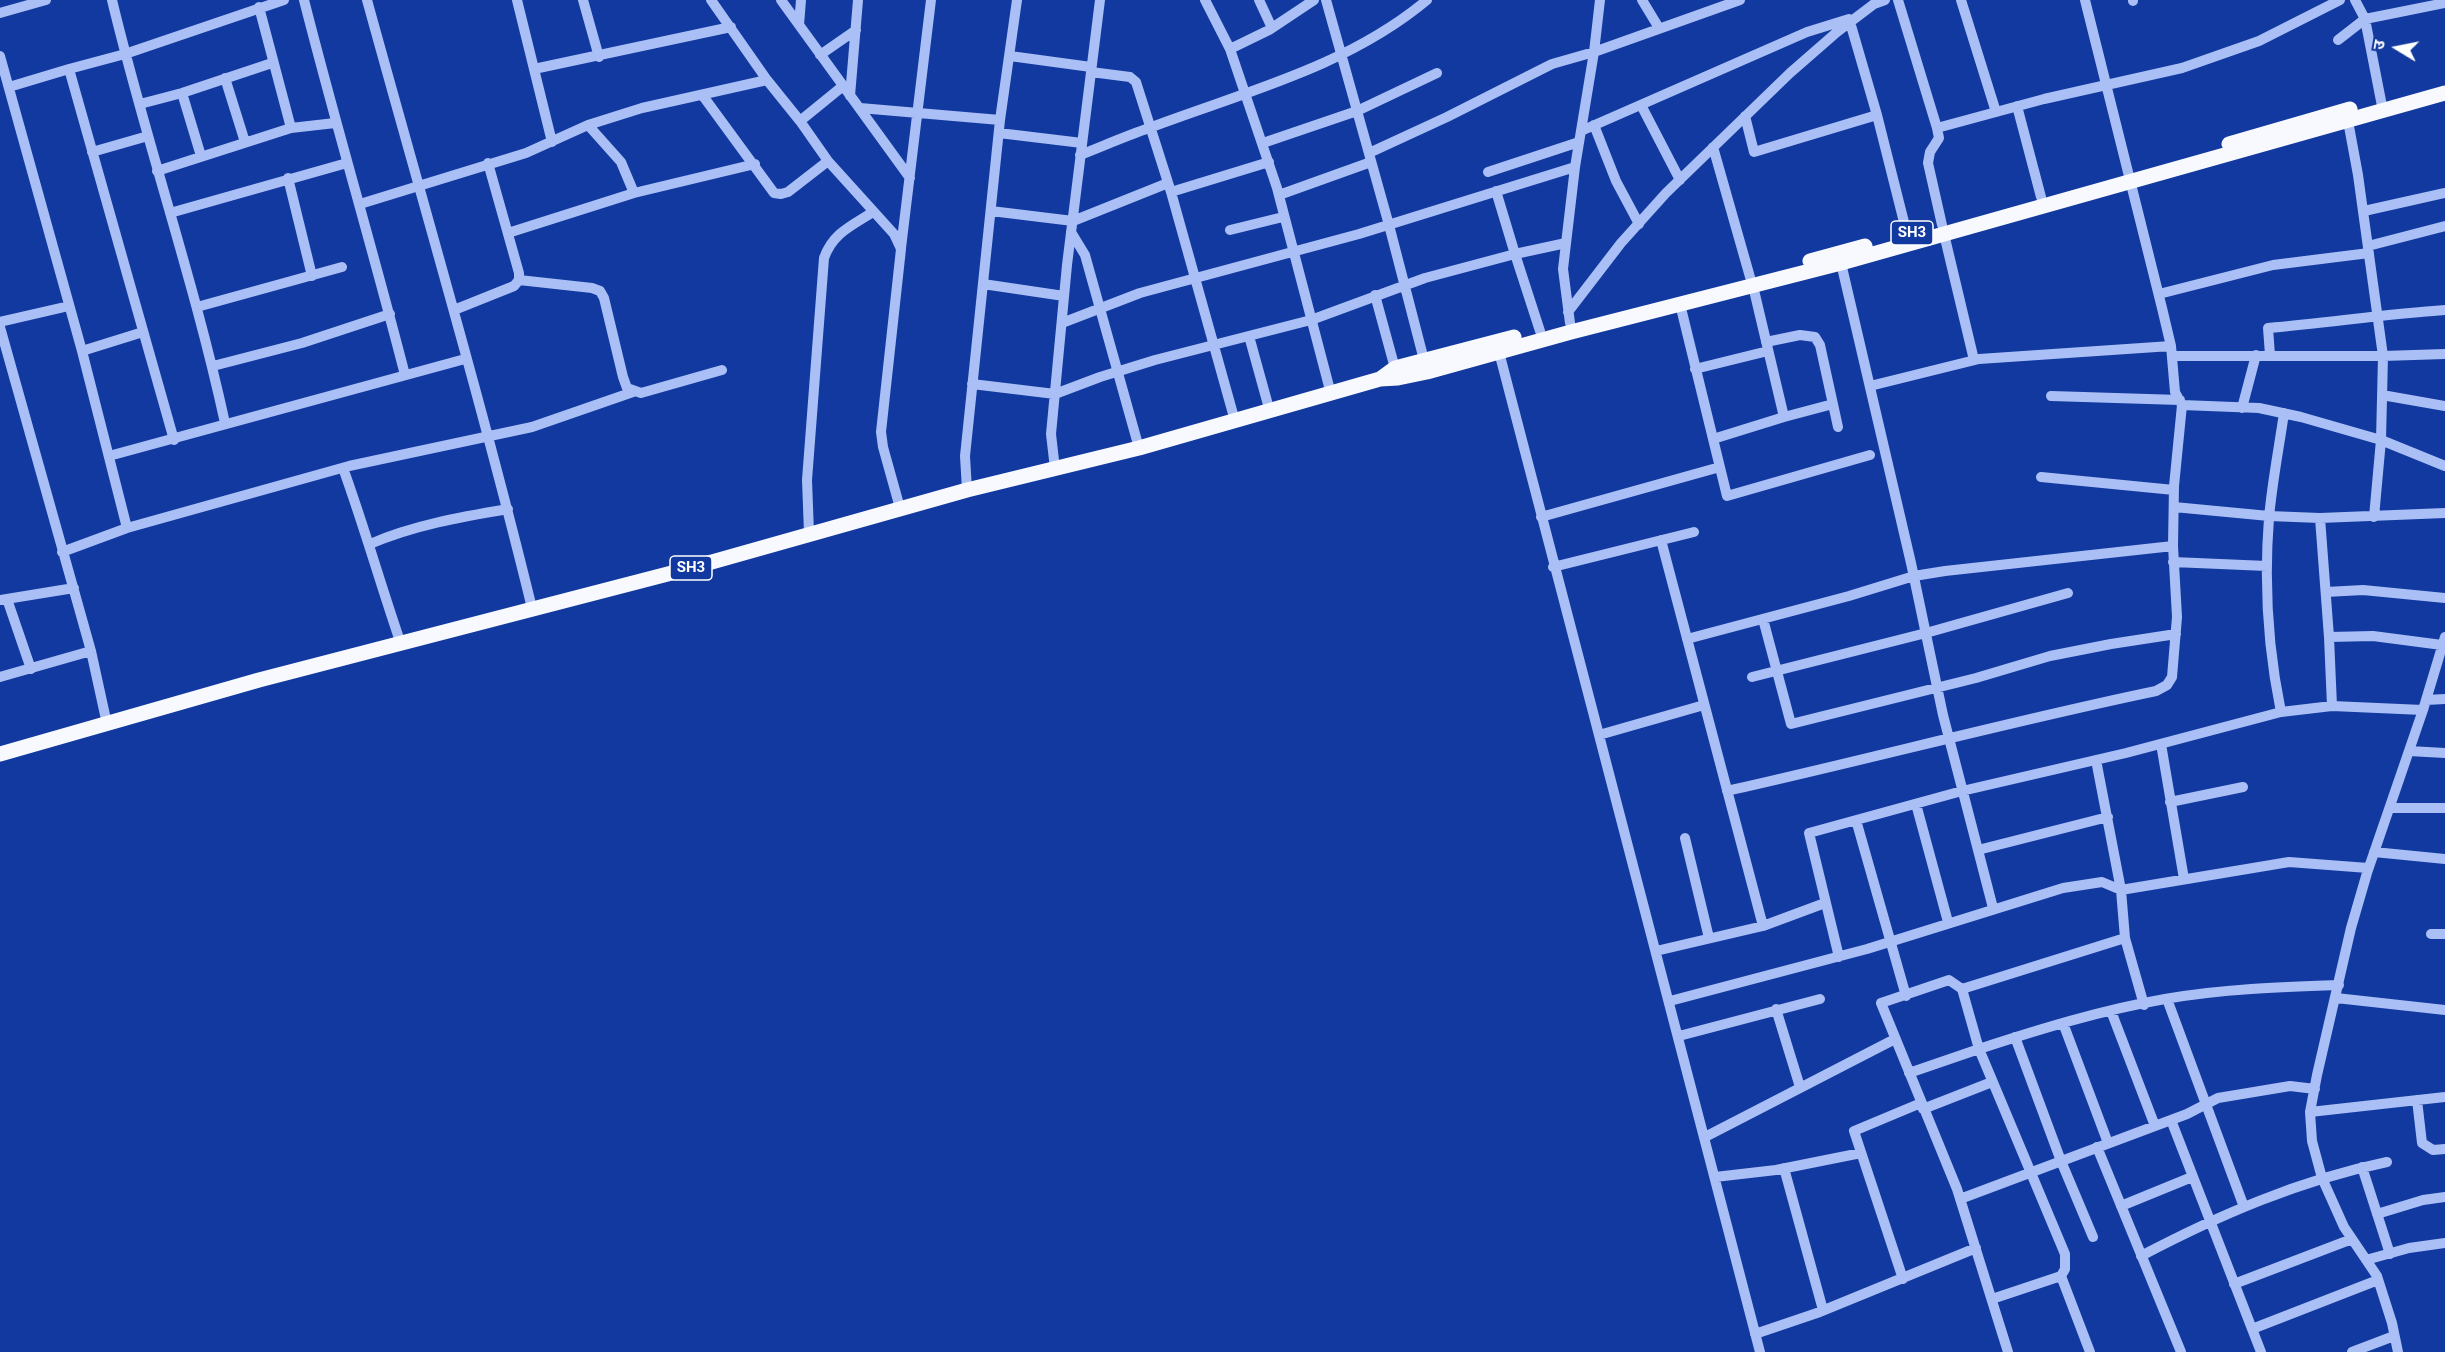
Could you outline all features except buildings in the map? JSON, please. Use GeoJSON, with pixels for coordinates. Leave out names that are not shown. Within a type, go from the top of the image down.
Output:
{"type":"FeatureCollection","features":[{"type":"Feature","properties":{"kind":"main road","name":"SH3"},"geometry":{"type":"LineString","coordinates":[[0,754],[259,680],[687,569],[967,490],[1055,470],[1235,422],[1380,379],[1424,360],[1540,331],[1569,318],[1841,263],[2041,197],[2130,177],[2348,121],[2445,83]]}},
{"type":"Feature","properties":{"kind":"main road","name":"SH3"},"geometry":{"type":"LineString","coordinates":[[1396,373],[1498,352],[1680,304],[1907,234],[1943,229],[2382,106],[2445,93]]}},
{"type":"Feature","properties":{"kind":"street"},"geometry":{"type":"LineString","coordinates":[[112,0],[157,171],[213,366],[225,423]]}},
{"type":"Feature","properties":{"kind":"street"},"geometry":{"type":"LineString","coordinates":[[9,87],[125,54],[284,0]]}},
{"type":"Feature","properties":{"kind":"street"},"geometry":{"type":"LineString","coordinates":[[304,0],[335,123],[360,204],[405,375]]}},
{"type":"Feature","properties":{"kind":"street"},"geometry":{"type":"LineString","coordinates":[[367,0],[454,310],[465,359],[489,436],[532,608]]}},
{"type":"Feature","properties":{"kind":"street"},"geometry":{"type":"LineString","coordinates":[[517,0],[552,142]]}},
{"type":"Feature","properties":{"kind":"street"},"geometry":{"type":"LineString","coordinates":[[583,0],[599,57]]}},
{"type":"Feature","properties":{"kind":"street"},"geometry":{"type":"LineString","coordinates":[[711,0],[828,161],[894,234],[901,249]]}},
{"type":"Feature","properties":{"kind":"street"},"geometry":{"type":"LineString","coordinates":[[781,0],[910,178]]}},
{"type":"Feature","properties":{"kind":"street"},"geometry":{"type":"LineString","coordinates":[[798,25],[801,0]]}},
{"type":"Feature","properties":{"kind":"street"},"geometry":{"type":"LineString","coordinates":[[850,96],[858,0]]}},
{"type":"Feature","properties":{"kind":"street"},"geometry":{"type":"LineString","coordinates":[[900,508],[881,432],[917,111],[932,0]]}},
{"type":"Feature","properties":{"kind":"street"},"geometry":{"type":"LineString","coordinates":[[967,490],[965,456],[972,384],[1000,120],[1017,0]]}},
{"type":"Feature","properties":{"kind":"street"},"geometry":{"type":"LineString","coordinates":[[1055,470],[1051,434],[1064,296],[1100,0]]}},
{"type":"Feature","properties":{"kind":"street"},"geometry":{"type":"LineString","coordinates":[[1205,0],[1230,49],[1263,143],[1279,195],[1331,394]]}},
{"type":"Feature","properties":{"kind":"street"},"geometry":{"type":"LineString","coordinates":[[1259,0],[1272,28]]}},
{"type":"Feature","properties":{"kind":"street"},"geometry":{"type":"LineString","coordinates":[[1230,49],[1272,28],[1314,0]]}},
{"type":"Feature","properties":{"kind":"street"},"geometry":{"type":"LineString","coordinates":[[1326,0],[1424,360]]}},
{"type":"Feature","properties":{"kind":"street"},"geometry":{"type":"LineString","coordinates":[[1080,155],[1246,94],[1341,56],[1383,33],[1427,0]]}},
{"type":"Feature","properties":{"kind":"street"},"geometry":{"type":"LineString","coordinates":[[1569,318],[1563,269],[1575,167],[1600,0]]}},
{"type":"Feature","properties":{"kind":"street"},"geometry":{"type":"LineString","coordinates":[[1642,0],[1659,28]]}},
{"type":"Feature","properties":{"kind":"street"},"geometry":{"type":"LineString","coordinates":[[1279,195],[1370,157],[1552,64],[1594,52],[1740,0]]}},
{"type":"Feature","properties":{"kind":"street"},"geometry":{"type":"LineString","coordinates":[[1569,318],[1639,224],[1680,180],[1790,73],[1853,20],[1874,4],[1885,0]]}},
{"type":"Feature","properties":{"kind":"street"},"geometry":{"type":"LineString","coordinates":[[1898,0],[1937,128],[1939,138],[1930,152],[1928,163],[1974,360]]}},
{"type":"Feature","properties":{"kind":"street"},"geometry":{"type":"LineString","coordinates":[[1961,0],[1996,112]]}},
{"type":"Feature","properties":{"kind":"street"},"geometry":{"type":"LineString","coordinates":[[1727,791],[2063,710],[2156,691],[2167,685],[2172,677],[2176,634],[2173,562],[2174,490],[2181,403],[2175,392],[2171,351],[2159,294],[2108,84],[2085,0]]}},
{"type":"Feature","properties":{"kind":"street"},"geometry":{"type":"LineString","coordinates":[[1937,128],[2017,106],[2182,68],[2259,40],[2340,0]]}},
{"type":"Feature","properties":{"kind":"street"},"geometry":{"type":"LineString","coordinates":[[2355,0],[2364,19],[2382,106]]}},
{"type":"Feature","properties":{"kind":"street"},"geometry":{"type":"LineString","coordinates":[[0,13],[40,1]]}},
{"type":"Feature","properties":{"kind":"street"},"geometry":{"type":"LineString","coordinates":[[2338,40],[2364,19],[2445,3]]}},
{"type":"Feature","properties":{"kind":"street"},"geometry":{"type":"LineString","coordinates":[[259,7],[291,128]]}},
{"type":"Feature","properties":{"kind":"street"},"geometry":{"type":"LineString","coordinates":[[1488,172],[1580,136],[1594,125],[1807,32],[1853,20]]}},
{"type":"Feature","properties":{"kind":"street"},"geometry":{"type":"LineString","coordinates":[[1853,20],[1907,234]]}},
{"type":"Feature","properties":{"kind":"street"},"geometry":{"type":"LineString","coordinates":[[534,69],[599,57],[731,27]]}},
{"type":"Feature","properties":{"kind":"street"},"geometry":{"type":"LineString","coordinates":[[820,55],[856,30]]}},
{"type":"Feature","properties":{"kind":"street"},"geometry":{"type":"LineString","coordinates":[[0,56],[82,351],[127,528]]}},
{"type":"Feature","properties":{"kind":"street"},"geometry":{"type":"LineString","coordinates":[[1010,56],[1133,78],[1196,277],[1235,422]]}},
{"type":"Feature","properties":{"kind":"street"},"geometry":{"type":"LineString","coordinates":[[140,104],[182,93],[272,63]]}},
{"type":"Feature","properties":{"kind":"street"},"geometry":{"type":"LineString","coordinates":[[69,69],[174,440]]}},
{"type":"Feature","properties":{"kind":"street"},"geometry":{"type":"LineString","coordinates":[[1263,143],[1357,111],[1437,73]]}},
{"type":"Feature","properties":{"kind":"street"},"geometry":{"type":"LineString","coordinates":[[225,78],[245,142]]}},
{"type":"Feature","properties":{"kind":"street"},"geometry":{"type":"LineString","coordinates":[[360,204],[526,153],[588,125],[642,108],[767,80]]}},
{"type":"Feature","properties":{"kind":"street"},"geometry":{"type":"LineString","coordinates":[[800,121],[843,86]]}},
{"type":"Feature","properties":{"kind":"street"},"geometry":{"type":"LineString","coordinates":[[182,93],[201,156]]}},
{"type":"Feature","properties":{"kind":"street"},"geometry":{"type":"LineString","coordinates":[[703,96],[774,193],[788,192],[828,161]]}},
{"type":"Feature","properties":{"kind":"street"},"geometry":{"type":"LineString","coordinates":[[1641,105],[1680,180]]}},
{"type":"Feature","properties":{"kind":"street"},"geometry":{"type":"LineString","coordinates":[[2017,106],[2041,197]]}},
{"type":"Feature","properties":{"kind":"street"},"geometry":{"type":"LineString","coordinates":[[860,108],[917,111],[1000,120]]}},
{"type":"Feature","properties":{"kind":"street"},"geometry":{"type":"LineString","coordinates":[[1745,116],[1754,152],[1877,115]]}},
{"type":"Feature","properties":{"kind":"street"},"geometry":{"type":"LineString","coordinates":[[2348,121],[2364,211],[2383,357],[2381,440],[2374,517]]}},
{"type":"Feature","properties":{"kind":"street"},"geometry":{"type":"LineString","coordinates":[[157,171],[291,128],[335,123]]}},
{"type":"Feature","properties":{"kind":"street"},"geometry":{"type":"LineString","coordinates":[[588,125],[621,162],[634,193]]}},
{"type":"Feature","properties":{"kind":"street"},"geometry":{"type":"LineString","coordinates":[[1594,125],[1616,181],[1639,224]]}},
{"type":"Feature","properties":{"kind":"street"},"geometry":{"type":"LineString","coordinates":[[999,133],[1082,143]]}},
{"type":"Feature","properties":{"kind":"street"},"geometry":{"type":"LineString","coordinates":[[92,152],[148,136]]}},
{"type":"Feature","properties":{"kind":"street"},"geometry":{"type":"LineString","coordinates":[[1713,147],[1752,282],[1784,417]]}},
{"type":"Feature","properties":{"kind":"street"},"geometry":{"type":"LineString","coordinates":[[991,211],[1072,227],[1169,187],[1269,162]]}},
{"type":"Feature","properties":{"kind":"street"},"geometry":{"type":"LineString","coordinates":[[170,213],[347,163]]}},
{"type":"Feature","properties":{"kind":"street"},"geometry":{"type":"LineString","coordinates":[[454,310],[514,286],[519,280],[488,163]]}},
{"type":"Feature","properties":{"kind":"street"},"geometry":{"type":"LineString","coordinates":[[508,232],[634,193],[755,164]]}},
{"type":"Feature","properties":{"kind":"street"},"geometry":{"type":"LineString","coordinates":[[1062,323],[1140,293],[1389,225],[1575,167]]}},
{"type":"Feature","properties":{"kind":"street"},"geometry":{"type":"LineString","coordinates":[[288,178],[312,276]]}},
{"type":"Feature","properties":{"kind":"street"},"geometry":{"type":"LineString","coordinates":[[1496,191],[1540,331]]}},
{"type":"Feature","properties":{"kind":"street"},"geometry":{"type":"LineString","coordinates":[[2364,211],[2445,193]]}},
{"type":"Feature","properties":{"kind":"street"},"geometry":{"type":"LineString","coordinates":[[809,533],[807,480],[824,258],[828,246],[836,235],[873,212]]}},
{"type":"Feature","properties":{"kind":"street"},"geometry":{"type":"LineString","coordinates":[[1230,230],[1283,217]]}},
{"type":"Feature","properties":{"kind":"street"},"geometry":{"type":"LineString","coordinates":[[2159,294],[2273,265],[2369,249],[2445,226]]}},
{"type":"Feature","properties":{"kind":"street"},"geometry":{"type":"LineString","coordinates":[[1072,227],[1081,246],[1101,308],[1139,448]]}},
{"type":"Feature","properties":{"kind":"street"},"geometry":{"type":"LineString","coordinates":[[972,384],[1055,394],[1117,372],[1311,320],[1404,285],[1515,254],[1566,243]]}},
{"type":"Feature","properties":{"kind":"street"},"geometry":{"type":"LineString","coordinates":[[1841,263],[1914,576],[1949,739],[1993,908]]}},
{"type":"Feature","properties":{"kind":"street"},"geometry":{"type":"LineString","coordinates":[[197,307],[342,267]]}},
{"type":"Feature","properties":{"kind":"street"},"geometry":{"type":"LineString","coordinates":[[519,280],[592,288],[600,291],[604,298],[623,377],[627,388],[633,392],[641,393],[722,370]]}},
{"type":"Feature","properties":{"kind":"street"},"geometry":{"type":"LineString","coordinates":[[983,284],[1064,296]]}},
{"type":"Feature","properties":{"kind":"street"},"geometry":{"type":"LineString","coordinates":[[1375,295],[1396,373]]}},
{"type":"Feature","properties":{"kind":"street"},"geometry":{"type":"LineString","coordinates":[[1680,304],[1727,496],[1870,455]]}},
{"type":"Feature","properties":{"kind":"street"},"geometry":{"type":"LineString","coordinates":[[0,322],[69,306]]}},
{"type":"Feature","properties":{"kind":"street"},"geometry":{"type":"LineString","coordinates":[[2270,356],[2268,328],[2378,315],[2445,310]]}},
{"type":"Feature","properties":{"kind":"street"},"geometry":{"type":"LineString","coordinates":[[213,366],[302,343],[390,314]]}},
{"type":"Feature","properties":{"kind":"street"},"geometry":{"type":"LineString","coordinates":[[0,327],[62,552],[92,651],[107,724]]}},
{"type":"Feature","properties":{"kind":"street"},"geometry":{"type":"LineString","coordinates":[[82,351],[143,332]]}},
{"type":"Feature","properties":{"kind":"street"},"geometry":{"type":"LineString","coordinates":[[1695,369],[1800,335],[1815,337],[1820,345],[1838,427]]}},
{"type":"Feature","properties":{"kind":"street"},"geometry":{"type":"LineString","coordinates":[[1249,336],[1270,412]]}},
{"type":"Feature","properties":{"kind":"street"},"geometry":{"type":"LineString","coordinates":[[1870,386],[1974,360],[2171,351],[2270,356],[2383,357],[2445,354]]}},
{"type":"Feature","properties":{"kind":"street"},"geometry":{"type":"LineString","coordinates":[[1498,352],[1553,567],[1670,1001],[1760,1352]]}},
{"type":"Feature","properties":{"kind":"street"},"geometry":{"type":"LineString","coordinates":[[2242,408],[2256,355]]}},
{"type":"Feature","properties":{"kind":"street"},"geometry":{"type":"LineString","coordinates":[[109,456],[465,359]]}},
{"type":"Feature","properties":{"kind":"street"},"geometry":{"type":"LineString","coordinates":[[62,552],[127,528],[343,468],[553,421],[633,392]]}},
{"type":"Feature","properties":{"kind":"street"},"geometry":{"type":"LineString","coordinates":[[2382,395],[2445,405]]}},
{"type":"Feature","properties":{"kind":"street"},"geometry":{"type":"LineString","coordinates":[[2051,396],[2259,408],[2381,440],[2445,466]]}},
{"type":"Feature","properties":{"kind":"street"},"geometry":{"type":"LineString","coordinates":[[1713,439],[1833,404]]}},
{"type":"Feature","properties":{"kind":"street"},"geometry":{"type":"LineString","coordinates":[[2281,712],[2273,667],[2267,566],[2269,516],[2284,413]]}},
{"type":"Feature","properties":{"kind":"street"},"geometry":{"type":"LineString","coordinates":[[1541,517],[1720,467]]}},
{"type":"Feature","properties":{"kind":"street"},"geometry":{"type":"LineString","coordinates":[[343,468],[370,544],[379,582],[401,644]]}},
{"type":"Feature","properties":{"kind":"street"},"geometry":{"type":"LineString","coordinates":[[2041,477],[2174,490]]}},
{"type":"Feature","properties":{"kind":"street"},"geometry":{"type":"LineString","coordinates":[[2174,507],[2269,516],[2320,518],[2445,513]]}},
{"type":"Feature","properties":{"kind":"street"},"geometry":{"type":"LineString","coordinates":[[370,544],[427,526],[508,509]]}},
{"type":"Feature","properties":{"kind":"street"},"geometry":{"type":"LineString","coordinates":[[2320,518],[2330,637],[2332,706]]}},
{"type":"Feature","properties":{"kind":"street"},"geometry":{"type":"LineString","coordinates":[[1553,567],[1694,532]]}},
{"type":"Feature","properties":{"kind":"street"},"geometry":{"type":"LineString","coordinates":[[1661,540],[1763,926]]}},
{"type":"Feature","properties":{"kind":"street"},"geometry":{"type":"LineString","coordinates":[[1687,639],[1914,576],[2173,546]]}},
{"type":"Feature","properties":{"kind":"street"},"geometry":{"type":"LineString","coordinates":[[2173,562],[2267,566]]}},
{"type":"Feature","properties":{"kind":"street"},"geometry":{"type":"LineString","coordinates":[[31,669],[3,599],[74,588]]}},
{"type":"Feature","properties":{"kind":"street"},"geometry":{"type":"LineString","coordinates":[[2326,592],[2363,590],[2445,598]]}},
{"type":"Feature","properties":{"kind":"street"},"geometry":{"type":"LineString","coordinates":[[1752,677],[1926,633],[2068,593]]}},
{"type":"Feature","properties":{"kind":"street"},"geometry":{"type":"LineString","coordinates":[[1763,619],[1791,724],[1937,688],[2050,656],[2119,642],[2176,634]]}},
{"type":"Feature","properties":{"kind":"street"},"geometry":{"type":"LineString","coordinates":[[2330,637],[2373,636],[2444,641],[2390,808],[2368,868],[2351,928],[2310,1113],[2312,1141],[2322,1178],[2344,1227],[2379,1280],[2398,1352]]}},
{"type":"Feature","properties":{"kind":"street"},"geometry":{"type":"LineString","coordinates":[[0,677],[92,651]]}},
{"type":"Feature","properties":{"kind":"street"},"geometry":{"type":"LineString","coordinates":[[1839,957],[1809,833],[1962,791],[2096,760],[2281,712],[2332,706],[2424,705],[2445,699]]}},
{"type":"Feature","properties":{"kind":"street"},"geometry":{"type":"LineString","coordinates":[[1599,735],[1704,705]]}},
{"type":"Feature","properties":{"kind":"street"},"geometry":{"type":"LineString","coordinates":[[2160,744],[2184,879]]}},
{"type":"Feature","properties":{"kind":"street"},"geometry":{"type":"LineString","coordinates":[[2409,751],[2445,753]]}},
{"type":"Feature","properties":{"kind":"street"},"geometry":{"type":"LineString","coordinates":[[2096,760],[2121,890],[2125,938],[2144,1005]]}},
{"type":"Feature","properties":{"kind":"street"},"geometry":{"type":"LineString","coordinates":[[2170,802],[2243,787]]}},
{"type":"Feature","properties":{"kind":"street"},"geometry":{"type":"LineString","coordinates":[[1916,804],[1948,922]]}},
{"type":"Feature","properties":{"kind":"street"},"geometry":{"type":"LineString","coordinates":[[2390,808],[2445,808]]}},
{"type":"Feature","properties":{"kind":"street"},"geometry":{"type":"LineString","coordinates":[[1978,850],[2108,817]]}},
{"type":"Feature","properties":{"kind":"street"},"geometry":{"type":"LineString","coordinates":[[1856,820],[1906,996]]}},
{"type":"Feature","properties":{"kind":"street"},"geometry":{"type":"LineString","coordinates":[[1685,838],[1709,938]]}},
{"type":"Feature","properties":{"kind":"street"},"geometry":{"type":"LineString","coordinates":[[2374,852],[2445,859]]}},
{"type":"Feature","properties":{"kind":"street"},"geometry":{"type":"LineString","coordinates":[[1670,1001],[1839,957],[1993,908],[2087,882],[2110,884],[2121,890],[2289,862],[2368,868]]}},
{"type":"Feature","properties":{"kind":"street"},"geometry":{"type":"LineString","coordinates":[[1656,951],[1763,926],[1825,903]]}},
{"type":"Feature","properties":{"kind":"street"},"geometry":{"type":"LineString","coordinates":[[2431,934],[2445,934]]}},
{"type":"Feature","properties":{"kind":"street"},"geometry":{"type":"LineString","coordinates":[[1962,989],[2125,938]]}},
{"type":"Feature","properties":{"kind":"street"},"geometry":{"type":"LineString","coordinates":[[1992,1299],[2061,1276],[2065,1269],[2065,1254],[1979,1049],[1962,989],[1949,980],[1881,1003],[1960,1199],[2008,1352]]}},
{"type":"Feature","properties":{"kind":"street"},"geometry":{"type":"LineString","coordinates":[[1909,1073],[2062,1023],[2167,999],[2281,987],[2339,985]]}},
{"type":"Feature","properties":{"kind":"street"},"geometry":{"type":"LineString","coordinates":[[2336,998],[2445,1010]]}},
{"type":"Feature","properties":{"kind":"street"},"geometry":{"type":"LineString","coordinates":[[1679,1036],[1820,999]]}},
{"type":"Feature","properties":{"kind":"street"},"geometry":{"type":"LineString","coordinates":[[2167,999],[2244,1207]]}},
{"type":"Feature","properties":{"kind":"street"},"geometry":{"type":"LineString","coordinates":[[1776,1009],[1800,1087]]}},
{"type":"Feature","properties":{"kind":"street"},"geometry":{"type":"LineString","coordinates":[[2111,1011],[2155,1126]]}},
{"type":"Feature","properties":{"kind":"street"},"geometry":{"type":"LineString","coordinates":[[2062,1023],[2121,1206],[2181,1352]]}},
{"type":"Feature","properties":{"kind":"street"},"geometry":{"type":"LineString","coordinates":[[2015,1037],[2061,1161],[2093,1237]]}},
{"type":"Feature","properties":{"kind":"street"},"geometry":{"type":"LineString","coordinates":[[1705,1137],[1895,1039]]}},
{"type":"Feature","properties":{"kind":"street"},"geometry":{"type":"LineString","coordinates":[[1904,1279],[1854,1131],[1992,1082]]}},
{"type":"Feature","properties":{"kind":"street"},"geometry":{"type":"LineString","coordinates":[[1960,1199],[2171,1120],[2218,1098],[2290,1086],[2314,1089]]}},
{"type":"Feature","properties":{"kind":"street"},"geometry":{"type":"LineString","coordinates":[[2310,1113],[2445,1097]]}},
{"type":"Feature","properties":{"kind":"street"},"geometry":{"type":"LineString","coordinates":[[2417,1100],[2422,1143],[2433,1150],[2445,1149]]}},
{"type":"Feature","properties":{"kind":"street"},"geometry":{"type":"LineString","coordinates":[[2171,1120],[2208,1221],[2261,1352]]}},
{"type":"Feature","properties":{"kind":"street"},"geometry":{"type":"LineString","coordinates":[[1715,1177],[1784,1168],[1861,1153]]}},
{"type":"Feature","properties":{"kind":"street"},"geometry":{"type":"LineString","coordinates":[[2141,1256],[2208,1221],[2244,1207],[2322,1178],[2387,1162]]}},
{"type":"Feature","properties":{"kind":"street"},"geometry":{"type":"LineString","coordinates":[[2362,1167],[2390,1254]]}},
{"type":"Feature","properties":{"kind":"street"},"geometry":{"type":"LineString","coordinates":[[1784,1168],[1823,1310]]}},
{"type":"Feature","properties":{"kind":"street"},"geometry":{"type":"LineString","coordinates":[[2121,1206],[2192,1177]]}},
{"type":"Feature","properties":{"kind":"street"},"geometry":{"type":"LineString","coordinates":[[2377,1214],[2423,1200],[2445,1197]]}},
{"type":"Feature","properties":{"kind":"street"},"geometry":{"type":"LineString","coordinates":[[2234,1284],[2352,1239]]}},
{"type":"Feature","properties":{"kind":"street"},"geometry":{"type":"LineString","coordinates":[[2366,1260],[2445,1243]]}},
{"type":"Feature","properties":{"kind":"street"},"geometry":{"type":"LineString","coordinates":[[1755,1334],[1904,1279],[1976,1248]]}},
{"type":"Feature","properties":{"kind":"street"},"geometry":{"type":"LineString","coordinates":[[2061,1276],[2090,1352]]}},
{"type":"Feature","properties":{"kind":"street"},"geometry":{"type":"LineString","coordinates":[[2252,1329],[2379,1280]]}},
{"type":"Feature","properties":{"kind":"street"},"geometry":{"type":"LineString","coordinates":[[2352,1352],[2394,1336]]}}]}
